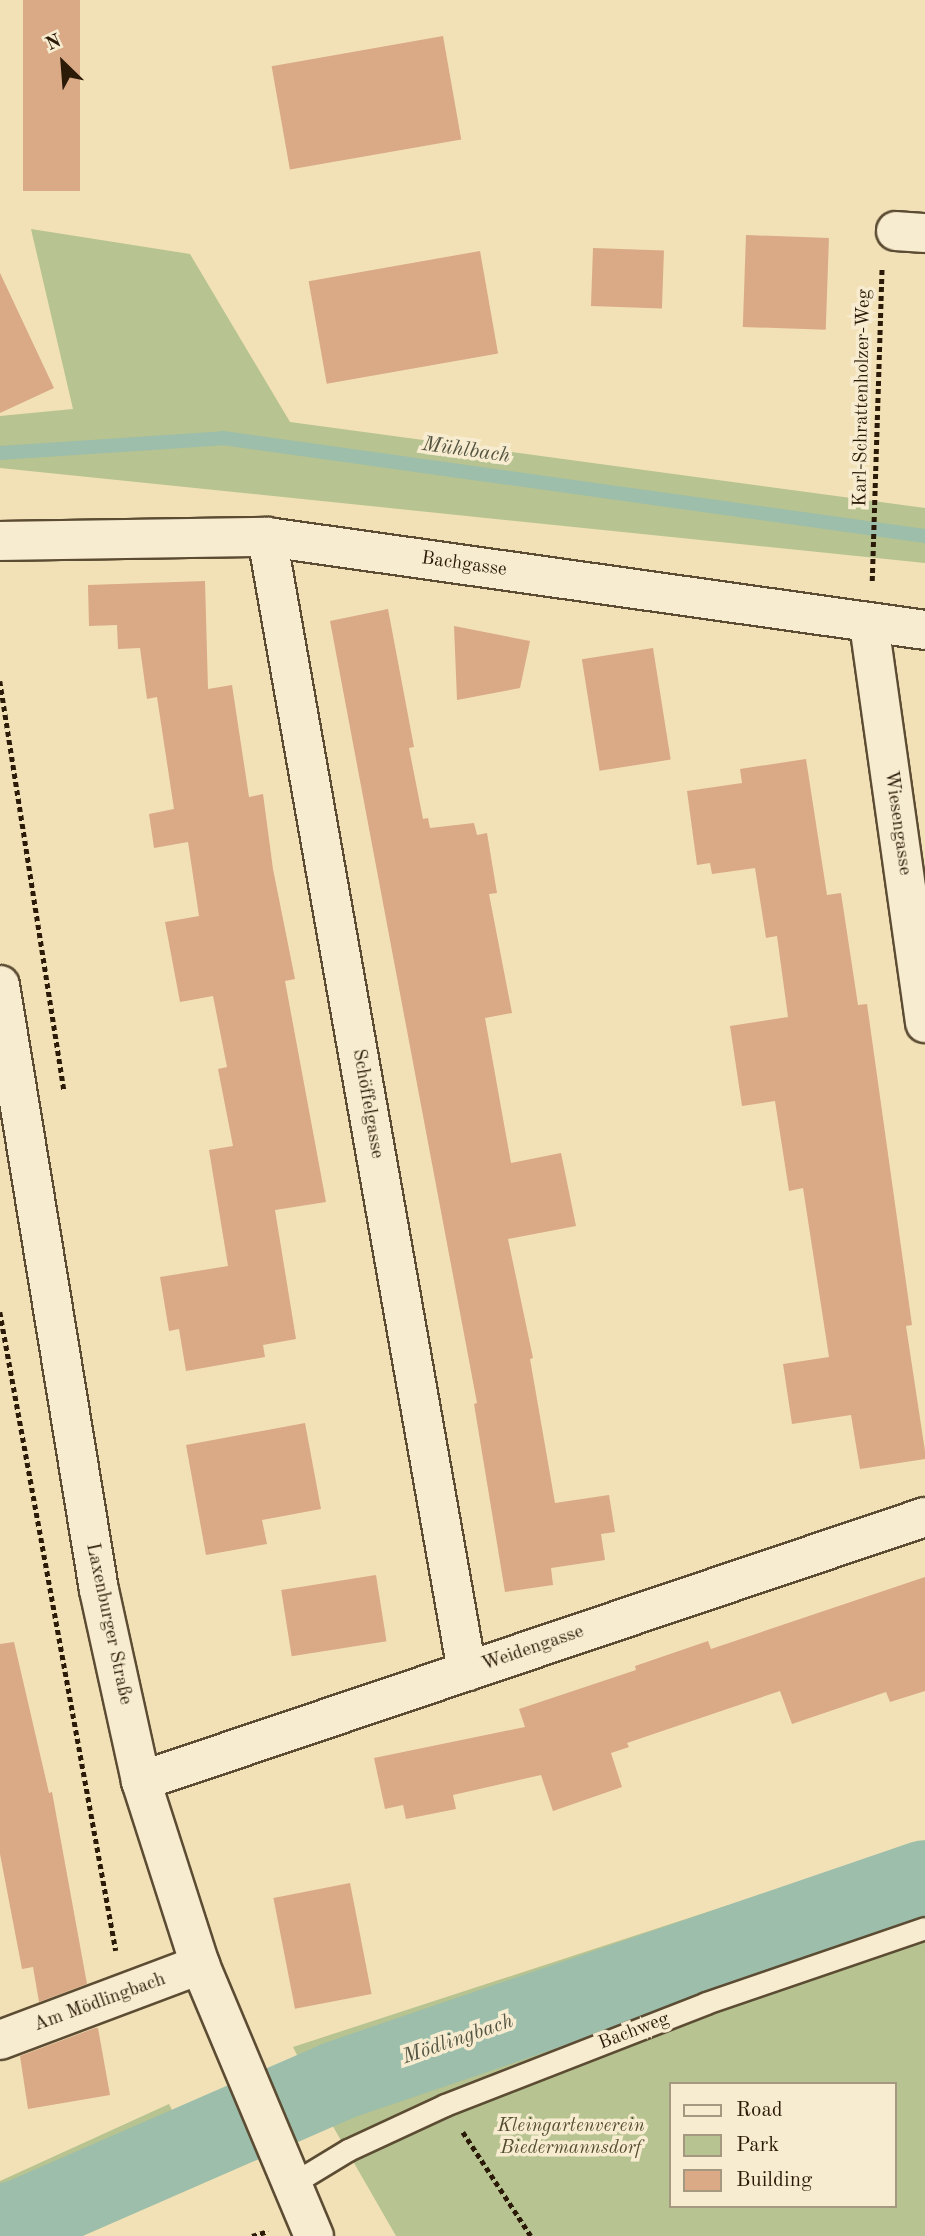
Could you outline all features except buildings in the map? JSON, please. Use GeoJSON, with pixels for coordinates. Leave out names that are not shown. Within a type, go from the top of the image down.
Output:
{"type":"FeatureCollection","features":[{"type":"Feature","properties":{"kind":"street","name":"Bachgasse"},"geometry":{"type":"LineString","coordinates":[[0,541],[267,537],[925,630]]}},
{"type":"Feature","properties":{"kind":"street","name":"Schöffelgasse"},"geometry":{"type":"LineString","coordinates":[[267,537],[467,1671]]}},
{"type":"Feature","properties":{"kind":"street","name":"Wiesengasse"},"geometry":{"type":"LineString","coordinates":[[869,624],[925,1023]]}},
{"type":"Feature","properties":{"kind":"street","name":"Laxenburger Straße"},"geometry":{"type":"LineString","coordinates":[[0,985],[99,1590],[141,1781],[201,1965],[314,2236]]}},
{"type":"Feature","properties":{"kind":"street","name":"Weidengasse"},"geometry":{"type":"LineString","coordinates":[[141,1781],[925,1517]]}},
{"type":"Feature","properties":{"kind":"street","name":"Am Mödlingbach"},"geometry":{"type":"LineString","coordinates":[[0,2040],[201,1965]]}},
{"type":"Feature","properties":{"kind":"lane","name":"Bachweg"},"geometry":{"type":"LineString","coordinates":[[289,2177],[445,2105],[706,2003],[925,1928]]}},
{"type":"Feature","properties":{"kind":"path","name":"Karl-Schrattenholzer-Weg"},"geometry":{"type":"LineString","coordinates":[[873,568],[880,272],[911,232]]}},
{"type":"Feature","properties":{"kind":"path"},"geometry":{"type":"LineString","coordinates":[[0,1312],[117,1955]]}},
{"type":"Feature","properties":{"kind":"path"},"geometry":{"type":"LineString","coordinates":[[445,2105],[531,2236]]}},
{"type":"Feature","properties":{"kind":"path"},"geometry":{"type":"LineString","coordinates":[[252,2236],[271,2230]]}},
{"type":"Feature","properties":{"kind":"green space"},"geometry":{"type":"Polygon","coordinates":[[[31,229],[190,254],[290,422],[925,508],[925,563],[0,468],[0,416],[73,409],[31,229]]]}},
{"type":"Feature","properties":{"kind":"green space","name":"Kleingartenverein Biedermannsdorf"},"geometry":{"type":"Polygon","coordinates":[[[925,1841],[925,2236],[396,2236],[331,2123],[293,2047],[925,1841]]]}},
{"type":"Feature","properties":{"kind":"green space"},"geometry":{"type":"Polygon","coordinates":[[[169,2104],[208,2180],[72,2236],[0,2236],[0,2181],[169,2104]]]}},
{"type":"Feature","properties":{"kind":"waterway","name":"Mühlbach"},"geometry":{"type":"LineString","coordinates":[[0,453],[223,438],[925,536]]}},
{"type":"Feature","properties":{"kind":"waterway","name":"Mödlingbach"},"geometry":{"type":"LineString","coordinates":[[0,2225],[24,2218],[337,2081],[925,1880]]}}]}
